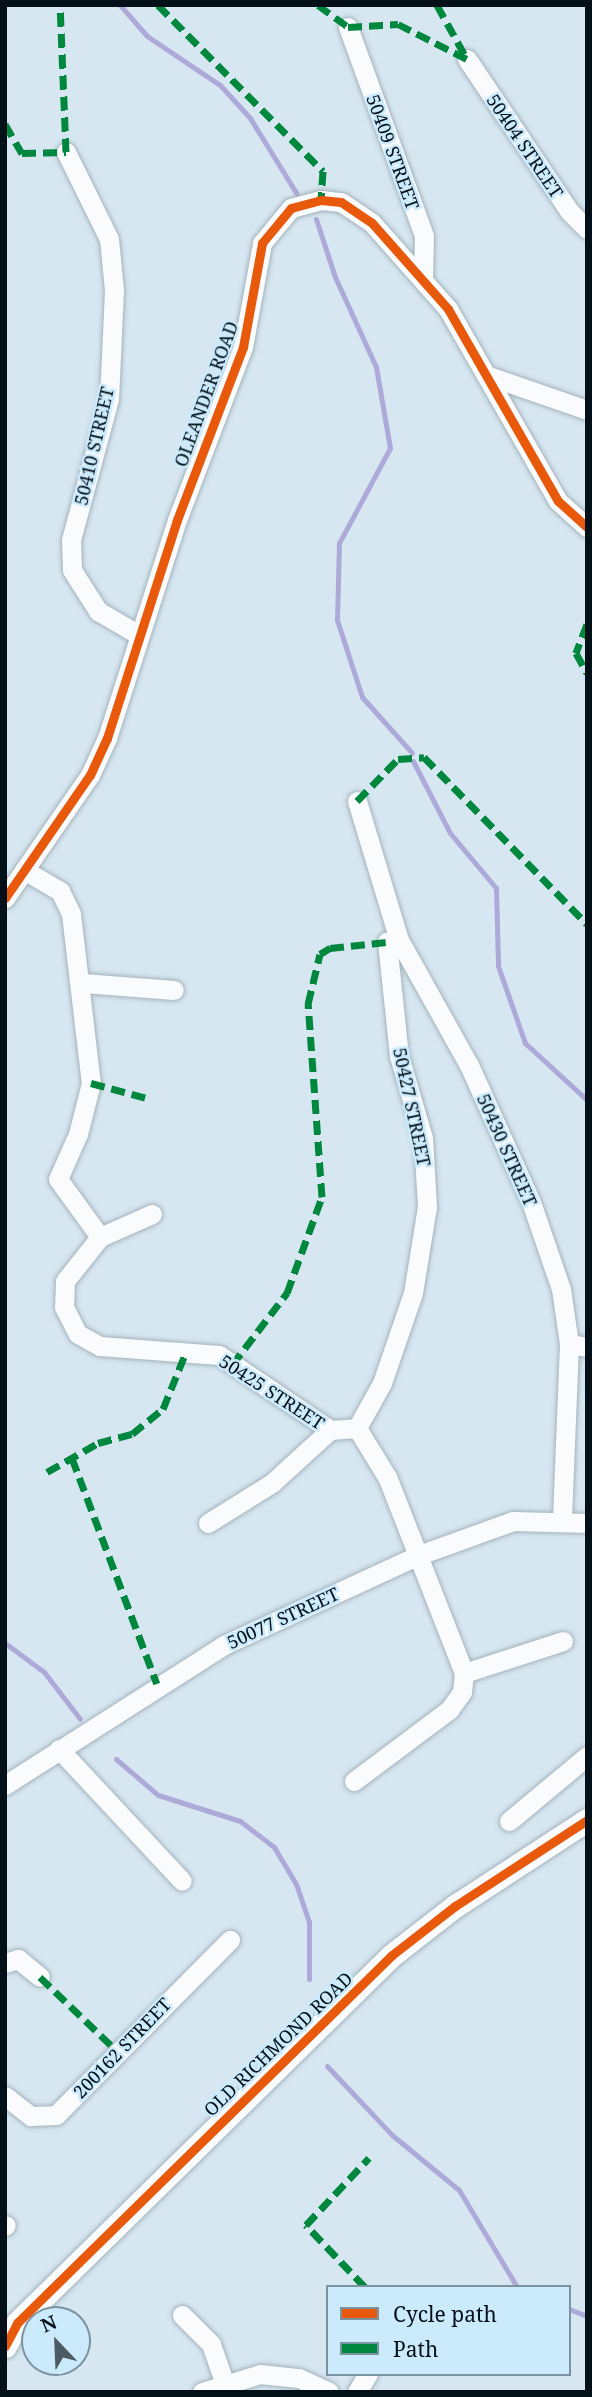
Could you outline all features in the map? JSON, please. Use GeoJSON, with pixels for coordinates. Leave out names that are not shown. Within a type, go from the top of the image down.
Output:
{"type":"FeatureCollection","features":[{"type":"Feature","properties":{"kind":"street","name":"50409 STREET"},"geometry":{"type":"LineString","coordinates":[[348,27],[424,236],[423,279]]}},
{"type":"Feature","properties":{"kind":"street","name":"50404 STREET"},"geometry":{"type":"LineString","coordinates":[[467,59],[570,212],[587,229]]}},
{"type":"Feature","properties":{"kind":"street","name":"50410 STREET"},"geometry":{"type":"LineString","coordinates":[[66,152],[109,239],[114,290],[109,398],[71,540],[72,570],[98,611],[139,635]]}},
{"type":"Feature","properties":{"kind":"street","name":"OLEANDER ROAD"},"geometry":{"type":"LineString","coordinates":[[5,898],[90,775],[243,347],[266,232],[292,208],[321,200],[341,202],[358,210],[423,279],[448,309],[558,500],[587,527]]}},
{"type":"Feature","properties":{"kind":"street"},"geometry":{"type":"LineString","coordinates":[[486,375],[587,410]]}},
{"type":"Feature","properties":{"kind":"street","name":"50430 STREET"},"geometry":{"type":"LineString","coordinates":[[358,801],[393,941],[469,1065],[531,1202],[578,1346],[562,1519]]}},
{"type":"Feature","properties":{"kind":"street"},"geometry":{"type":"LineString","coordinates":[[24,870],[60,891],[71,914],[83,983],[91,1083],[78,1134],[58,1179],[100,1237],[152,1214]]}},
{"type":"Feature","properties":{"kind":"street","name":"50427 STREET"},"geometry":{"type":"LineString","coordinates":[[357,1428],[382,1383],[413,1293],[427,1207],[423,1138],[400,1056],[393,941]]}},
{"type":"Feature","properties":{"kind":"street"},"geometry":{"type":"LineString","coordinates":[[83,983],[174,990]]}},
{"type":"Feature","properties":{"kind":"street","name":"50425 STREET"},"geometry":{"type":"LineString","coordinates":[[100,1237],[62,1293],[69,1319],[87,1342],[219,1355],[330,1430],[357,1428]]}},
{"type":"Feature","properties":{"kind":"street"},"geometry":{"type":"LineString","coordinates":[[354,1782],[449,1710],[462,1692],[464,1673],[387,1477],[357,1428]]}},
{"type":"Feature","properties":{"kind":"street"},"geometry":{"type":"LineString","coordinates":[[208,1523],[272,1483],[330,1430]]}},
{"type":"Feature","properties":{"kind":"street","name":"50077 STREET"},"geometry":{"type":"LineString","coordinates":[[5,1786],[224,1645],[419,1555],[513,1521],[562,1519],[587,1523]]}},
{"type":"Feature","properties":{"kind":"street"},"geometry":{"type":"LineString","coordinates":[[464,1673],[564,1641]]}},
{"type":"Feature","properties":{"kind":"street"},"geometry":{"type":"LineString","coordinates":[[59,1749],[182,1881]]}},
{"type":"Feature","properties":{"kind":"street"},"geometry":{"type":"LineString","coordinates":[[509,1821],[587,1756]]}},
{"type":"Feature","properties":{"kind":"street","name":"OLD RICHMOND ROAD"},"geometry":{"type":"LineString","coordinates":[[5,2346],[11,2324],[392,1955],[456,1906],[587,1820]]}},
{"type":"Feature","properties":{"kind":"street","name":"200162 STREET"},"geometry":{"type":"LineString","coordinates":[[5,2096],[31,2116],[56,2115],[230,1940]]}},
{"type":"Feature","properties":{"kind":"street"},"geometry":{"type":"LineString","coordinates":[[5,1963],[18,1959],[40,1977]]}},
{"type":"Feature","properties":{"kind":"street"},"geometry":{"type":"LineString","coordinates":[[182,2315],[211,2344],[225,2381]]}},
{"type":"Feature","properties":{"kind":"street"},"geometry":{"type":"LineString","coordinates":[[202,2392],[225,2381],[260,2374],[299,2378],[329,2392]]}},
{"type":"Feature","properties":{"kind":"street"},"geometry":{"type":"LineString","coordinates":[[357,2392],[367,2376]]}},
{"type":"Feature","properties":{"kind":"waterway"},"geometry":{"type":"LineString","coordinates":[[120,5],[147,36],[220,85],[250,118],[297,194]]}},
{"type":"Feature","properties":{"kind":"waterway"},"geometry":{"type":"LineString","coordinates":[[316,219],[335,277],[376,367],[390,448],[339,543],[337,620],[362,697],[412,753]]}},
{"type":"Feature","properties":{"kind":"waterway"},"geometry":{"type":"LineString","coordinates":[[413,761],[450,833],[496,888],[498,966],[525,1043],[587,1100]]}},
{"type":"Feature","properties":{"kind":"waterway"},"geometry":{"type":"LineString","coordinates":[[5,1643],[44,1672],[80,1719]]}},
{"type":"Feature","properties":{"kind":"waterway"},"geometry":{"type":"LineString","coordinates":[[116,1759],[158,1795],[240,1821],[274,1847],[296,1884],[309,1922],[309,1979]]}},
{"type":"Feature","properties":{"kind":"waterway"},"geometry":{"type":"LineString","coordinates":[[327,2066],[392,2135],[459,2190],[516,2285]]}},
{"type":"Feature","properties":{"kind":"waterway"},"geometry":{"type":"LineString","coordinates":[[571,2310],[587,2316]]}},
{"type":"Feature","properties":{"kind":"marked path"},"geometry":{"type":"LineString","coordinates":[[5,124],[22,153],[66,152],[60,5]]}},
{"type":"Feature","properties":{"kind":"marked path"},"geometry":{"type":"LineString","coordinates":[[158,5],[323,171],[321,200]]}},
{"type":"Feature","properties":{"kind":"marked path"},"geometry":{"type":"LineString","coordinates":[[318,5],[348,27],[398,24],[467,59]]}},
{"type":"Feature","properties":{"kind":"marked path"},"geometry":{"type":"LineString","coordinates":[[437,5],[467,59]]}},
{"type":"Feature","properties":{"kind":"marked path"},"geometry":{"type":"LineString","coordinates":[[587,624],[576,653],[587,673]]}},
{"type":"Feature","properties":{"kind":"marked path"},"geometry":{"type":"LineString","coordinates":[[357,801],[398,759],[424,757],[587,924]]}},
{"type":"Feature","properties":{"kind":"marked path"},"geometry":{"type":"LineString","coordinates":[[232,1365],[287,1293],[322,1197],[308,1004],[320,954],[330,948],[387,942]]}},
{"type":"Feature","properties":{"kind":"marked path"},"geometry":{"type":"LineString","coordinates":[[91,1083],[150,1099]]}},
{"type":"Feature","properties":{"kind":"marked path"},"geometry":{"type":"LineString","coordinates":[[47,1472],[98,1443],[132,1434],[163,1409],[186,1352]]}},
{"type":"Feature","properties":{"kind":"marked path"},"geometry":{"type":"LineString","coordinates":[[72,1458],[157,1684]]}},
{"type":"Feature","properties":{"kind":"marked path"},"geometry":{"type":"LineString","coordinates":[[40,1977],[116,2050]]}},
{"type":"Feature","properties":{"kind":"marked path"},"geometry":{"type":"LineString","coordinates":[[363,2285],[306,2225],[369,2158]]}},
{"type":"Feature","properties":{"kind":"cycle path"},"geometry":{"type":"LineString","coordinates":[[5,898],[90,775],[107,738],[177,520],[243,347],[262,243],[291,208],[321,200],[341,202],[372,223],[448,309],[558,501],[587,527]]}},
{"type":"Feature","properties":{"kind":"cycle path"},"geometry":{"type":"LineString","coordinates":[[5,2346],[17,2323],[392,1955],[455,1906],[587,1820]]}}]}
